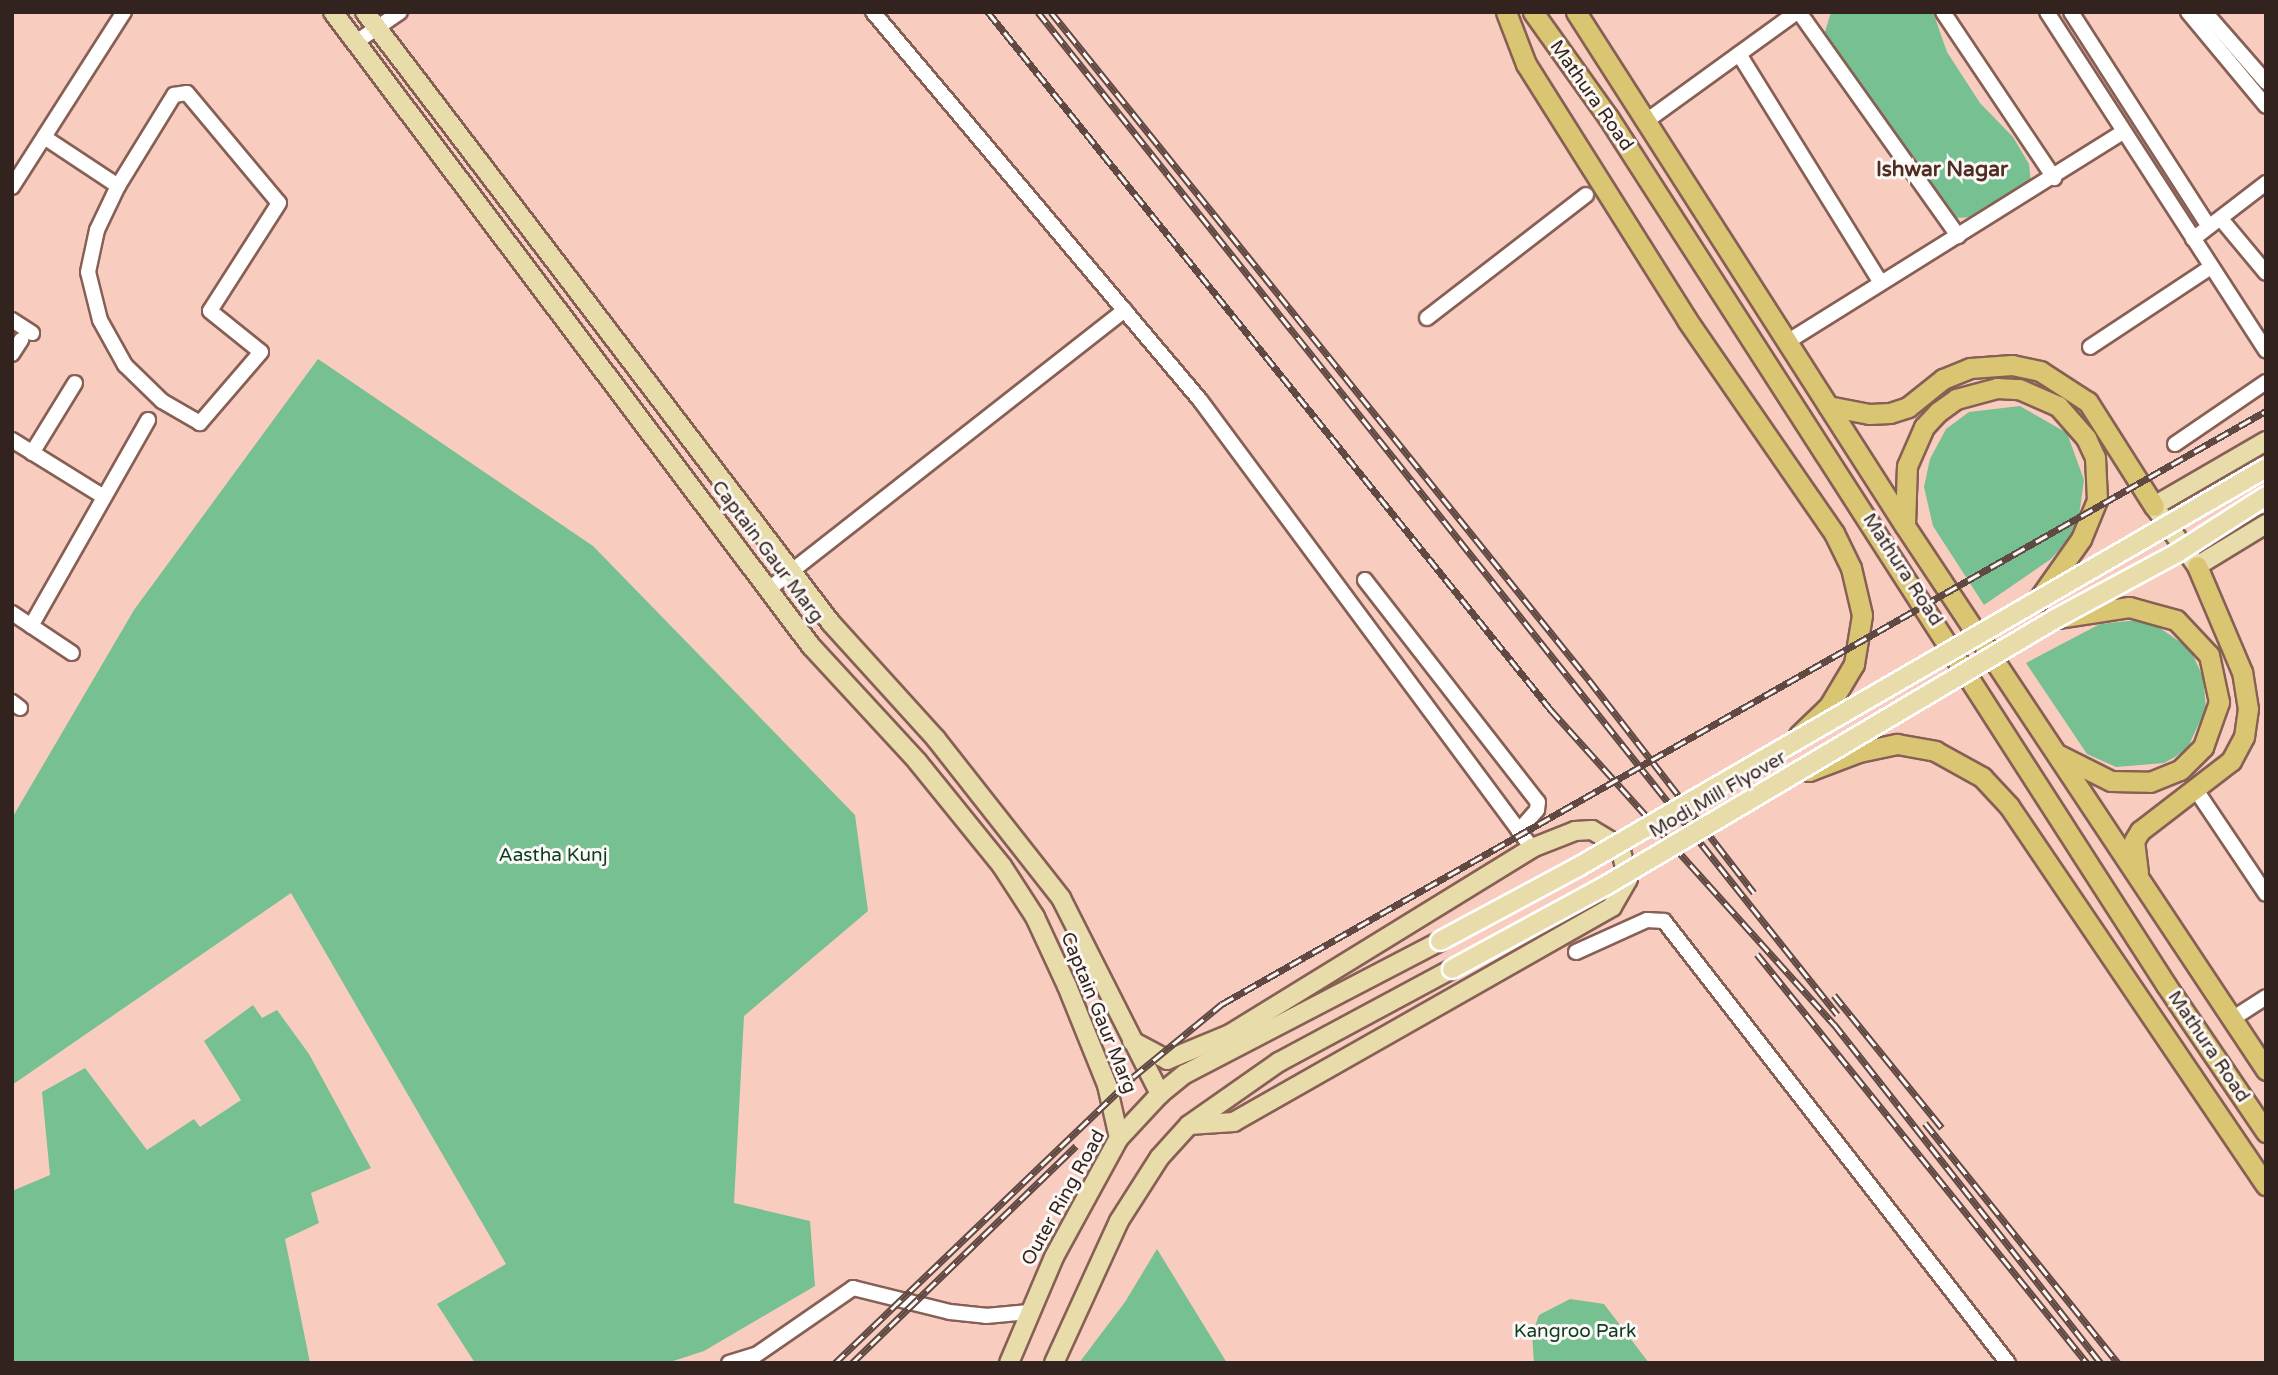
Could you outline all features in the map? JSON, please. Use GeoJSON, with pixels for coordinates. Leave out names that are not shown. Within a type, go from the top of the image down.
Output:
{"type":"FeatureCollection","features":[{"type":"Feature","properties":{"kind":"highway"},"geometry":{"type":"LineString","coordinates":[[1506,12],[1526,64],[1687,320],[1834,533],[1851,568],[1862,615],[1854,664],[1829,706],[1783,750]]}},
{"type":"Feature","properties":{"kind":"highway","name":"Mathura Road"},"geometry":{"type":"LineString","coordinates":[[1533,12],[1608,117],[2166,985],[2266,1132]]}},
{"type":"Feature","properties":{"kind":"highway","name":"Mathura Road"},"geometry":{"type":"LineString","coordinates":[[1576,12],[1905,526],[2266,1070]]}},
{"type":"Feature","properties":{"kind":"highway"},"geometry":{"type":"LineString","coordinates":[[1828,406],[1869,414],[1890,413],[1908,407],[1956,373],[1984,365],[2026,366],[2060,380],[2088,402],[2154,506]]}},
{"type":"Feature","properties":{"kind":"highway"},"geometry":{"type":"LineString","coordinates":[[1905,526],[1907,466],[1919,436],[1938,412],[1956,399],[1997,388],[2029,392],[2058,406],[2086,438],[2095,457],[2097,500],[2081,539],[2038,600]]}},
{"type":"Feature","properties":{"kind":"highway"},"geometry":{"type":"LineString","coordinates":[[2140,880],[2134,853],[2140,831],[2231,761],[2244,737],[2248,709],[2242,672],[2197,566]]}},
{"type":"Feature","properties":{"kind":"highway"},"geometry":{"type":"LineString","coordinates":[[2055,619],[2129,607],[2161,613],[2189,629],[2215,670],[2216,718],[2192,759],[2150,782],[2111,781],[2055,752]]}},
{"type":"Feature","properties":{"kind":"highway"},"geometry":{"type":"LineString","coordinates":[[1779,784],[1840,758],[1897,744],[1935,751],[1982,777],[2010,806],[2266,1185]]}},
{"type":"Feature","properties":{"kind":"main road","name":"Captain Gaur Marg"},"geometry":{"type":"LineString","coordinates":[[333,12],[811,646],[917,761],[1022,896],[1067,986],[1107,1085],[1119,1139]]}},
{"type":"Feature","properties":{"kind":"main road","name":"Captain Gaur Marg"},"geometry":{"type":"LineString","coordinates":[[365,12],[831,623],[936,739],[1053,887],[1101,971],[1130,1040],[1160,1094]]}},
{"type":"Feature","properties":{"kind":"main road"},"geometry":{"type":"LineString","coordinates":[[2266,441],[2154,506],[2197,566],[2266,524]]}},
{"type":"Feature","properties":{"kind":"main road","name":"Modi Mill Flyover"},"geometry":{"type":"LineString","coordinates":[[1185,1074],[1578,867],[2266,468]]}},
{"type":"Feature","properties":{"kind":"main road","name":"Modi Mill Flyover"},"geometry":{"type":"LineString","coordinates":[[1189,1125],[1279,1062],[1605,886],[2055,619],[2177,553],[2266,496]]}},
{"type":"Feature","properties":{"kind":"main road"},"geometry":{"type":"LineString","coordinates":[[1054,1363],[1119,1221],[1160,1157],[1189,1125],[1234,1122],[1448,998],[1547,948],[1612,908],[1623,895],[1627,862],[1607,836],[1575,831],[1532,848],[1230,1034],[1167,1060],[1130,1040]]}},
{"type":"Feature","properties":{"kind":"main road"},"geometry":{"type":"LineString","coordinates":[[1185,1074],[1205,1045]]}},
{"type":"Feature","properties":{"kind":"main road","name":"Outer Ring Road"},"geometry":{"type":"LineString","coordinates":[[1009,1363],[1029,1312],[1119,1139],[1160,1094],[1185,1074]]}},
{"type":"Feature","properties":{"kind":"street"},"geometry":{"type":"LineString","coordinates":[[12,187],[124,12]]}},
{"type":"Feature","properties":{"kind":"street"},"geometry":{"type":"LineString","coordinates":[[356,42],[400,12]]}},
{"type":"Feature","properties":{"kind":"street"},"geometry":{"type":"LineString","coordinates":[[873,12],[1200,400],[1532,848]]}},
{"type":"Feature","properties":{"kind":"street"},"geometry":{"type":"LineString","coordinates":[[1645,121],[1798,12],[1958,236]]}},
{"type":"Feature","properties":{"kind":"street"},"geometry":{"type":"LineString","coordinates":[[1943,12],[2054,178]]}},
{"type":"Feature","properties":{"kind":"street"},"geometry":{"type":"LineString","coordinates":[[2047,12],[2122,133],[2266,350]]}},
{"type":"Feature","properties":{"kind":"street"},"geometry":{"type":"LineString","coordinates":[[2071,12],[2215,223],[2266,273]]}},
{"type":"Feature","properties":{"kind":"street"},"geometry":{"type":"LineString","coordinates":[[2188,12],[2266,106]]}},
{"type":"Feature","properties":{"kind":"street"},"geometry":{"type":"LineString","coordinates":[[2205,12],[2266,82]]}},
{"type":"Feature","properties":{"kind":"street"},"geometry":{"type":"LineString","coordinates":[[1739,54],[1881,283]]}},
{"type":"Feature","properties":{"kind":"street"},"geometry":{"type":"LineString","coordinates":[[187,93],[279,203],[210,311],[261,352],[200,423],[162,401],[125,365],[100,320],[88,272],[97,230],[118,186],[174,95],[187,93]]}},
{"type":"Feature","properties":{"kind":"street"},"geometry":{"type":"LineString","coordinates":[[1787,342],[2054,178],[2122,133]]}},
{"type":"Feature","properties":{"kind":"street"},"geometry":{"type":"LineString","coordinates":[[44,137],[118,186]]}},
{"type":"Feature","properties":{"kind":"street"},"geometry":{"type":"LineString","coordinates":[[2193,239],[2266,183]]}},
{"type":"Feature","properties":{"kind":"street"},"geometry":{"type":"LineString","coordinates":[[1427,318],[1586,195]]}},
{"type":"Feature","properties":{"kind":"street"},"geometry":{"type":"LineString","coordinates":[[2090,347],[2211,267]]}},
{"type":"Feature","properties":{"kind":"street"},"geometry":{"type":"LineString","coordinates":[[769,589],[793,573],[1125,310]]}},
{"type":"Feature","properties":{"kind":"street"},"geometry":{"type":"LineString","coordinates":[[12,320],[27,336],[12,355]]}},
{"type":"Feature","properties":{"kind":"street"},"geometry":{"type":"LineString","coordinates":[[2175,444],[2266,382]]}},
{"type":"Feature","properties":{"kind":"street"},"geometry":{"type":"LineString","coordinates":[[32,453],[75,383]]}},
{"type":"Feature","properties":{"kind":"street"},"geometry":{"type":"LineString","coordinates":[[31,626],[148,420]]}},
{"type":"Feature","properties":{"kind":"street"},"geometry":{"type":"LineString","coordinates":[[12,440],[104,497]]}},
{"type":"Feature","properties":{"kind":"street"},"geometry":{"type":"LineString","coordinates":[[1346,600],[1367,582],[1538,802],[1537,810],[1519,831]]}},
{"type":"Feature","properties":{"kind":"street"},"geometry":{"type":"LineString","coordinates":[[12,613],[72,653]]}},
{"type":"Feature","properties":{"kind":"street"},"geometry":{"type":"LineString","coordinates":[[2196,790],[2266,894]]}},
{"type":"Feature","properties":{"kind":"street"},"geometry":{"type":"LineString","coordinates":[[1576,953],[1647,920],[1664,921],[2008,1363]]}},
{"type":"Feature","properties":{"kind":"street"},"geometry":{"type":"LineString","coordinates":[[2232,1019],[2266,997]]}},
{"type":"Feature","properties":{"kind":"street"},"geometry":{"type":"LineString","coordinates":[[729,1363],[756,1354],[853,1288],[950,1312],[986,1316],[1029,1312]]}},
{"type":"Feature","properties":{"kind":"green space"},"geometry":{"type":"Polygon","coordinates":[[[1831,12],[1933,12],[1947,52],[1980,103],[2013,137],[2029,164],[2031,183],[1978,217],[1951,218],[1866,102],[1824,35],[1831,12]]]}},
{"type":"Feature","properties":{"kind":"green space","name":"Aastha Kunj"},"geometry":{"type":"Polygon","coordinates":[[[318,359],[593,546],[855,815],[868,911],[744,1016],[734,1203],[810,1221],[815,1286],[704,1351],[667,1363],[475,1363],[437,1304],[506,1264],[291,893],[12,1085],[12,818],[134,610],[318,359]]]}},
{"type":"Feature","properties":{"kind":"green space"},"geometry":{"type":"Polygon","coordinates":[[[2020,406],[2067,433],[2084,480],[2079,516],[2067,541],[2051,559],[1984,605],[1933,526],[1924,487],[1930,459],[1946,429],[1969,412],[2020,406]]]}},
{"type":"Feature","properties":{"kind":"green space"},"geometry":{"type":"Polygon","coordinates":[[[2138,620],[2160,628],[2190,649],[2203,677],[2206,708],[2188,747],[2175,757],[2164,763],[2116,767],[2087,754],[2026,663],[2100,624],[2138,620]]]}},
{"type":"Feature","properties":{"kind":"green space"},"geometry":{"type":"Polygon","coordinates":[[[253,1005],[262,1018],[277,1010],[309,1054],[371,1168],[311,1193],[319,1223],[285,1239],[310,1363],[12,1363],[12,1191],[50,1175],[42,1092],[85,1068],[147,1150],[194,1119],[200,1127],[241,1100],[204,1041],[253,1005]]]}},
{"type":"Feature","properties":{"kind":"green space"},"geometry":{"type":"Polygon","coordinates":[[[1157,1249],[1227,1363],[1079,1363],[1125,1302],[1157,1249]]]}},
{"type":"Feature","properties":{"kind":"green space","name":"Kangroo Park"},"geometry":{"type":"Polygon","coordinates":[[[1570,1299],[1604,1304],[1649,1363],[1534,1363],[1532,1334],[1539,1315],[1570,1299]]]}},
{"type":"Feature","properties":{"kind":"railway"},"geometry":{"type":"LineString","coordinates":[[988,12],[1551,710],[1834,1024],[2101,1363]]}},
{"type":"Feature","properties":{"kind":"railway"},"geometry":{"type":"LineString","coordinates":[[1038,12],[1837,1014]]}},
{"type":"Feature","properties":{"kind":"railway"},"geometry":{"type":"LineString","coordinates":[[1051,12],[1589,680],[1754,893]]}},
{"type":"Feature","properties":{"kind":"railway"},"geometry":{"type":"LineString","coordinates":[[835,1363],[1133,1077],[1222,1004],[2266,411]]}},
{"type":"Feature","properties":{"kind":"railway"},"geometry":{"type":"LineString","coordinates":[[1757,954],[2087,1363]]}},
{"type":"Feature","properties":{"kind":"railway"},"geometry":{"type":"LineString","coordinates":[[1834,995],[1942,1128]]}},
{"type":"Feature","properties":{"kind":"railway"},"geometry":{"type":"LineString","coordinates":[[1925,1123],[2118,1363]]}},
{"type":"Feature","properties":{"kind":"railway"},"geometry":{"type":"LineString","coordinates":[[852,1363],[1076,1146]]}},
{"type":"Feature","properties":{"kind":"district","name":"Ishwar Nagar"},"geometry":{"type":"Point","coordinates":[1942,170]}}]}
